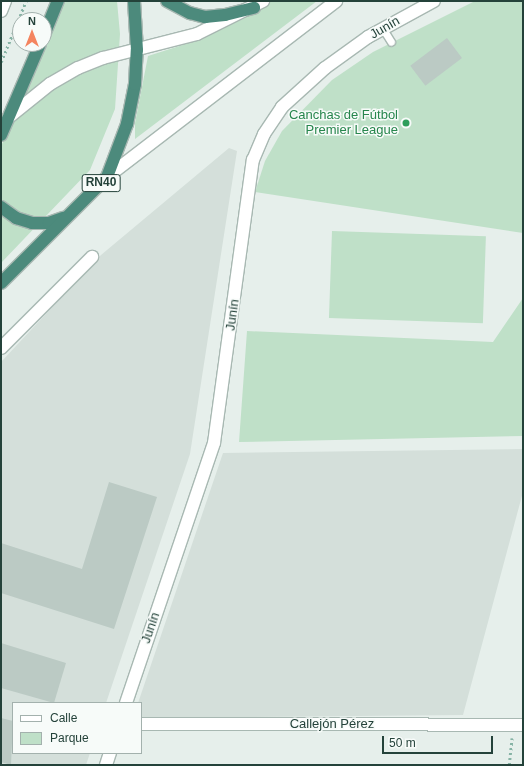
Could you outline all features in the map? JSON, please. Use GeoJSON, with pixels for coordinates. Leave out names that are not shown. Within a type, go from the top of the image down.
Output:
{"type":"FeatureCollection","features":[{"type":"Feature","properties":{"kind":"highway"},"geometry":{"type":"LineString","coordinates":[[52,16],[58,1]]}},
{"type":"Feature","properties":{"kind":"highway","name":"RN40"},"geometry":{"type":"LineString","coordinates":[[1,283],[107,177],[127,124],[135,84],[137,50],[134,1]]}},
{"type":"Feature","properties":{"kind":"highway"},"geometry":{"type":"LineString","coordinates":[[168,1],[190,13],[205,17],[225,15],[258,4]]}},
{"type":"Feature","properties":{"kind":"highway"},"geometry":{"type":"LineString","coordinates":[[1,135],[37,52]]}},
{"type":"Feature","properties":{"kind":"highway"},"geometry":{"type":"LineString","coordinates":[[1,207],[16,218],[32,223],[48,223],[66,217]]}},
{"type":"Feature","properties":{"kind":"street"},"geometry":{"type":"LineString","coordinates":[[1,11],[5,1]]}},
{"type":"Feature","properties":{"kind":"street"},"geometry":{"type":"LineString","coordinates":[[107,177],[336,1]]}},
{"type":"Feature","properties":{"kind":"street","name":"Junín"},"geometry":{"type":"LineString","coordinates":[[126,702],[214,443],[253,160],[264,134],[282,107],[325,68],[383,28],[434,1]]}},
{"type":"Feature","properties":{"kind":"street"},"geometry":{"type":"LineString","coordinates":[[9,117],[50,84],[78,68],[103,58],[197,34],[258,4]]}},
{"type":"Feature","properties":{"kind":"street"},"geometry":{"type":"LineString","coordinates":[[1,348],[92,257]]}},
{"type":"Feature","properties":{"kind":"street","name":"Callejón Pérez"},"geometry":{"type":"LineString","coordinates":[[142,724],[518,725]]}},
{"type":"Feature","properties":{"kind":"street"},"geometry":{"type":"LineString","coordinates":[[106,765],[110,754]]}},
{"type":"Feature","properties":{"kind":"lane"},"geometry":{"type":"LineString","coordinates":[[383,28],[390,42]]}},
{"type":"Feature","properties":{"kind":"path"},"geometry":{"type":"LineString","coordinates":[[1,62],[26,1]]}},
{"type":"Feature","properties":{"kind":"path"},"geometry":{"type":"LineString","coordinates":[[509,765],[518,725]]}},
{"type":"Feature","properties":{"kind":"shaded area"},"geometry":{"type":"Polygon","coordinates":[[[229,148],[237,151],[190,454],[106,702],[12,702],[12,754],[90,754],[86,765],[1,765],[1,362],[101,255],[229,148]]]}},
{"type":"Feature","properties":{"kind":"shaded area"},"geometry":{"type":"Polygon","coordinates":[[[523,449],[523,492],[463,715],[142,718],[142,702],[138,702],[223,453],[523,449]]]}},
{"type":"Feature","properties":{"kind":"green space"},"geometry":{"type":"Polygon","coordinates":[[[65,1],[117,1],[120,34],[115,109],[90,170],[1,263],[1,146],[44,52],[52,52],[52,32],[65,1]]]}},
{"type":"Feature","properties":{"kind":"green space"},"geometry":{"type":"Polygon","coordinates":[[[272,1],[317,1],[135,139],[135,123],[148,56],[192,42],[245,18],[272,1]]]}},
{"type":"Feature","properties":{"kind":"green space","name":"Canchas de Fútbol Premier League"},"geometry":{"type":"Polygon","coordinates":[[[475,1],[523,1],[523,233],[255,192],[265,161],[282,131],[332,80],[373,52],[475,1]]]}},
{"type":"Feature","properties":{"kind":"green space"},"geometry":{"type":"Polygon","coordinates":[[[332,231],[486,236],[483,323],[329,318],[332,231]]]}},
{"type":"Feature","properties":{"kind":"green space"},"geometry":{"type":"Polygon","coordinates":[[[523,298],[523,436],[239,442],[247,331],[493,342],[523,298]]]}},
{"type":"Feature","properties":{"kind":"building"},"geometry":{"type":"Polygon","coordinates":[[[447,38],[462,58],[425,86],[410,66],[447,38]]]}},
{"type":"Feature","properties":{"kind":"building"},"geometry":{"type":"Polygon","coordinates":[[[109,482],[157,497],[114,629],[1,593],[1,543],[82,569],[109,482]]]}},
{"type":"Feature","properties":{"kind":"building"},"geometry":{"type":"Polygon","coordinates":[[[1,643],[66,663],[54,702],[1,688],[1,643]]]}},
{"type":"Feature","properties":{"kind":"building"},"geometry":{"type":"Polygon","coordinates":[[[1,718],[12,721],[12,743],[11,765],[1,762],[1,718]]]}},
{"type":"Feature","properties":{"kind":"place","name":"Canchas de Fútbol Premier League"},"geometry":{"type":"Point","coordinates":[406,123]}}]}
